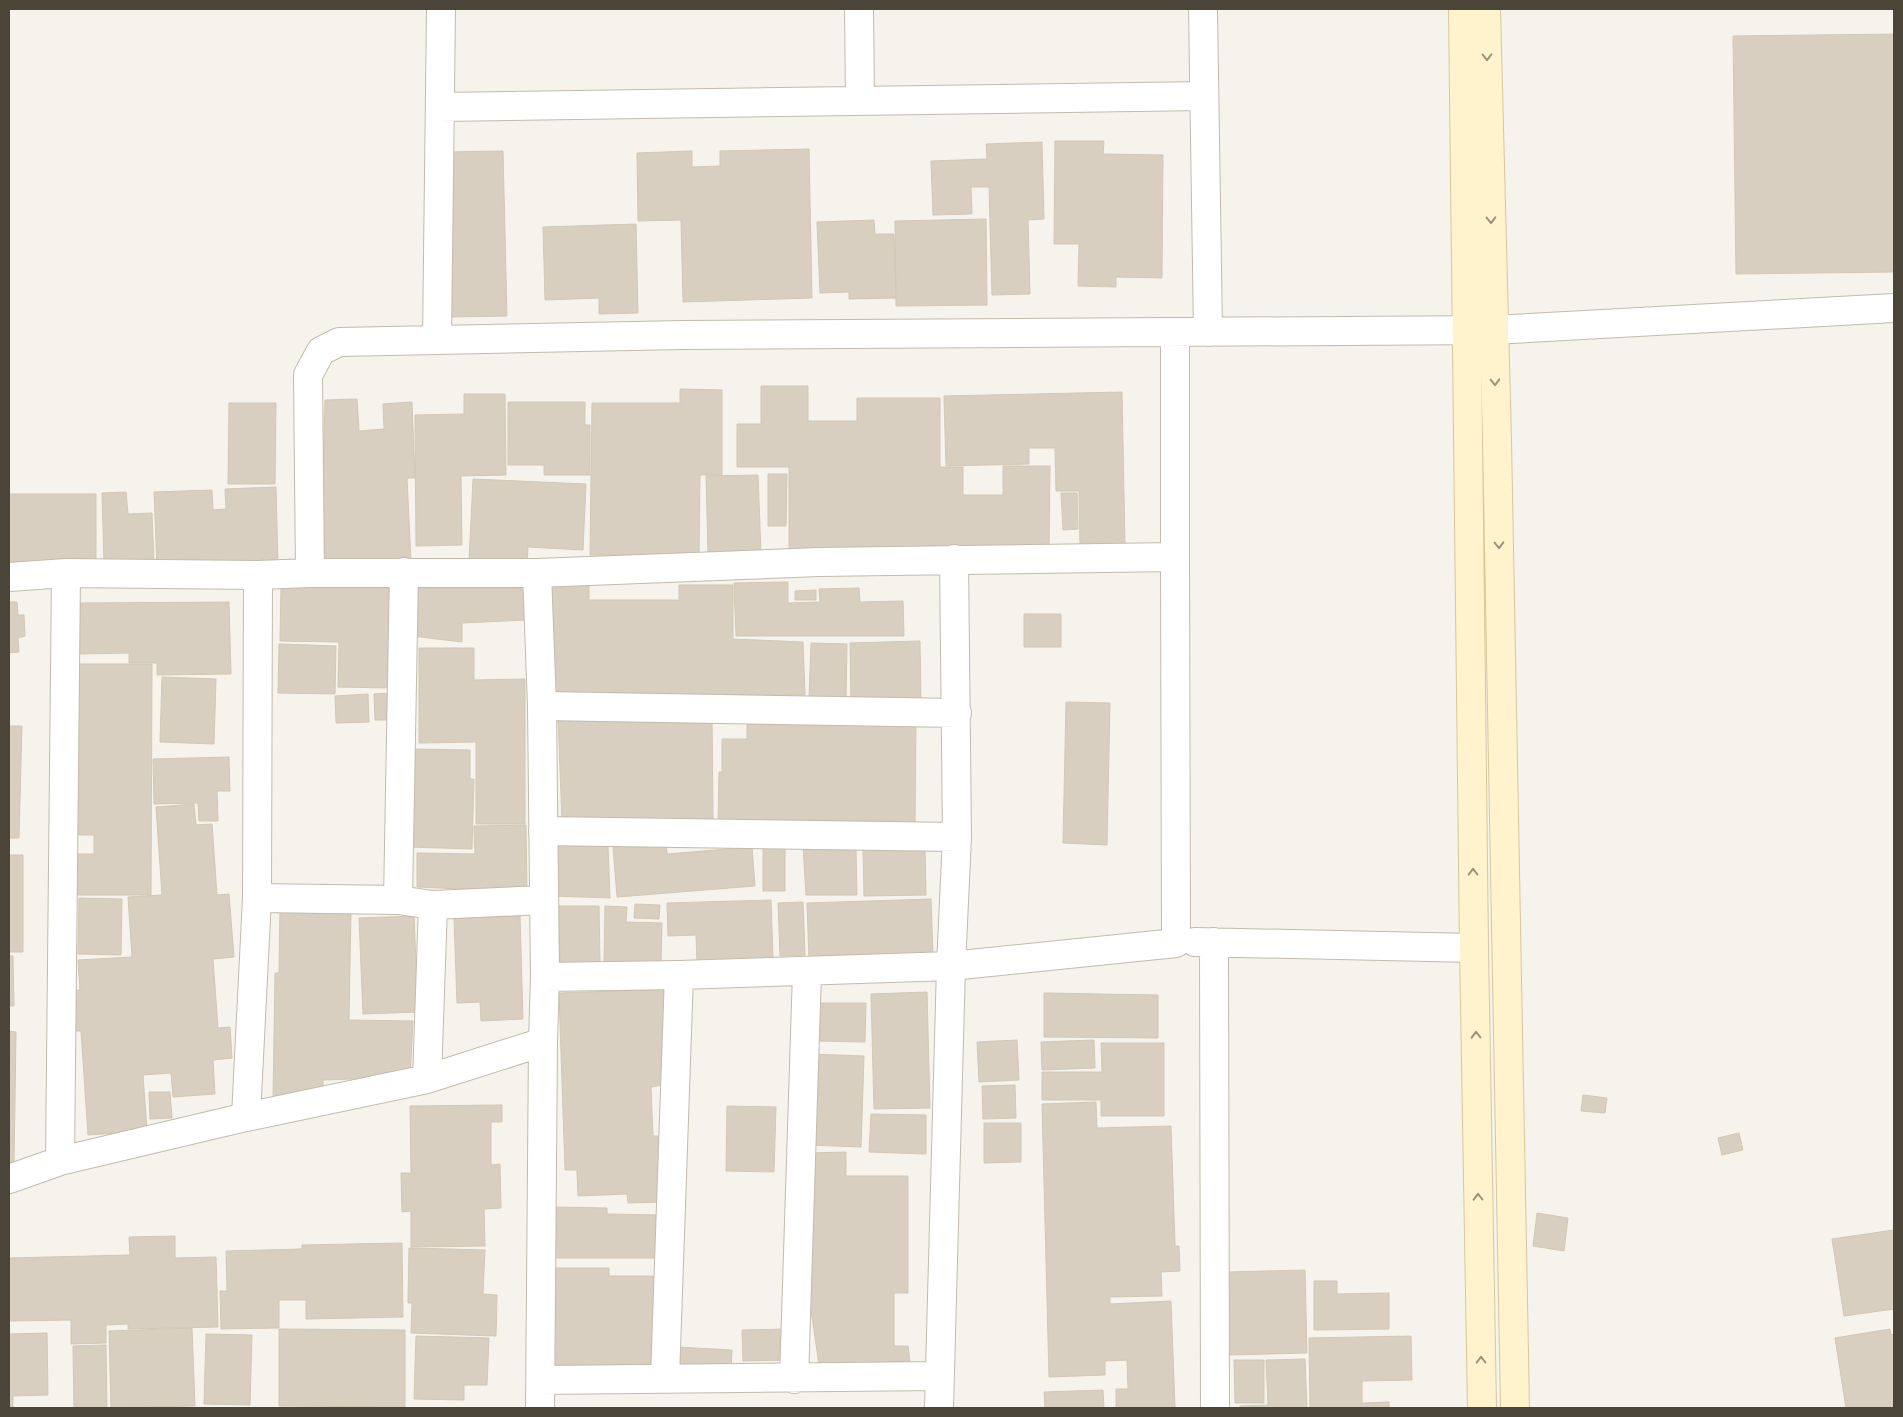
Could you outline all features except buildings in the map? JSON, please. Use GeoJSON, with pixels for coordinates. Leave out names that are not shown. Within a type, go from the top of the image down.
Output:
{"type":"FeatureCollection","features":[{"type":"Feature","properties":{"kind":"street"},"geometry":{"type":"LineString","coordinates":[[437,340],[442,9]]}},
{"type":"Feature","properties":{"kind":"street"},"geometry":{"type":"LineString","coordinates":[[859,9],[860,101]]}},
{"type":"Feature","properties":{"kind":"street"},"geometry":{"type":"LineString","coordinates":[[1204,9],[1208,332]]}},
{"type":"Feature","properties":{"kind":"street"},"geometry":{"type":"LineString","coordinates":[[1463,9],[1481,330],[1515,1408]]}},
{"type":"Feature","properties":{"kind":"street"},"geometry":{"type":"LineString","coordinates":[[1482,1408],[1474,948],[1486,9]]}},
{"type":"Feature","properties":{"kind":"street"},"geometry":{"type":"LineString","coordinates":[[440,107],[1204,96]]}},
{"type":"Feature","properties":{"kind":"street"},"geometry":{"type":"LineString","coordinates":[[310,573],[308,375],[321,352],[339,342],[683,335],[1481,330],[1894,308]]}},
{"type":"Feature","properties":{"kind":"street"},"geometry":{"type":"LineString","coordinates":[[1175,332],[1176,942]]}},
{"type":"Feature","properties":{"kind":"street"},"geometry":{"type":"LineString","coordinates":[[9,576],[66,572],[258,575],[537,572],[819,562],[1175,557]]}},
{"type":"Feature","properties":{"kind":"street"},"geometry":{"type":"LineString","coordinates":[[939,1408],[951,966],[957,837],[954,560]]}},
{"type":"Feature","properties":{"kind":"street"},"geometry":{"type":"LineString","coordinates":[[60,1161],[66,572]]}},
{"type":"Feature","properties":{"kind":"street"},"geometry":{"type":"LineString","coordinates":[[398,900],[404,572]]}},
{"type":"Feature","properties":{"kind":"street"},"geometry":{"type":"LineString","coordinates":[[537,572],[542,706],[545,977],[540,1408]]}},
{"type":"Feature","properties":{"kind":"street"},"geometry":{"type":"LineString","coordinates":[[246,1117],[257,898],[258,575]]}},
{"type":"Feature","properties":{"kind":"street"},"geometry":{"type":"LineString","coordinates":[[542,706],[957,713]]}},
{"type":"Feature","properties":{"kind":"street"},"geometry":{"type":"LineString","coordinates":[[543,831],[957,837]]}},
{"type":"Feature","properties":{"kind":"street"},"geometry":{"type":"LineString","coordinates":[[257,898],[398,900],[433,905],[544,900]]}},
{"type":"Feature","properties":{"kind":"street"},"geometry":{"type":"LineString","coordinates":[[427,1079],[433,905]]}},
{"type":"Feature","properties":{"kind":"street"},"geometry":{"type":"LineString","coordinates":[[545,977],[807,972],[951,966],[1176,942],[1474,948]]}},
{"type":"Feature","properties":{"kind":"street"},"geometry":{"type":"LineString","coordinates":[[1214,942],[1215,1408]]}},
{"type":"Feature","properties":{"kind":"street"},"geometry":{"type":"LineString","coordinates":[[794,1379],[807,972]]}},
{"type":"Feature","properties":{"kind":"street"},"geometry":{"type":"LineString","coordinates":[[665,1378],[679,975]]}},
{"type":"Feature","properties":{"kind":"street"},"geometry":{"type":"LineString","coordinates":[[9,1179],[60,1161],[246,1117],[427,1079],[543,1042]]}},
{"type":"Feature","properties":{"kind":"street"},"geometry":{"type":"LineString","coordinates":[[541,1380],[665,1378],[794,1379],[939,1376]]}}]}
